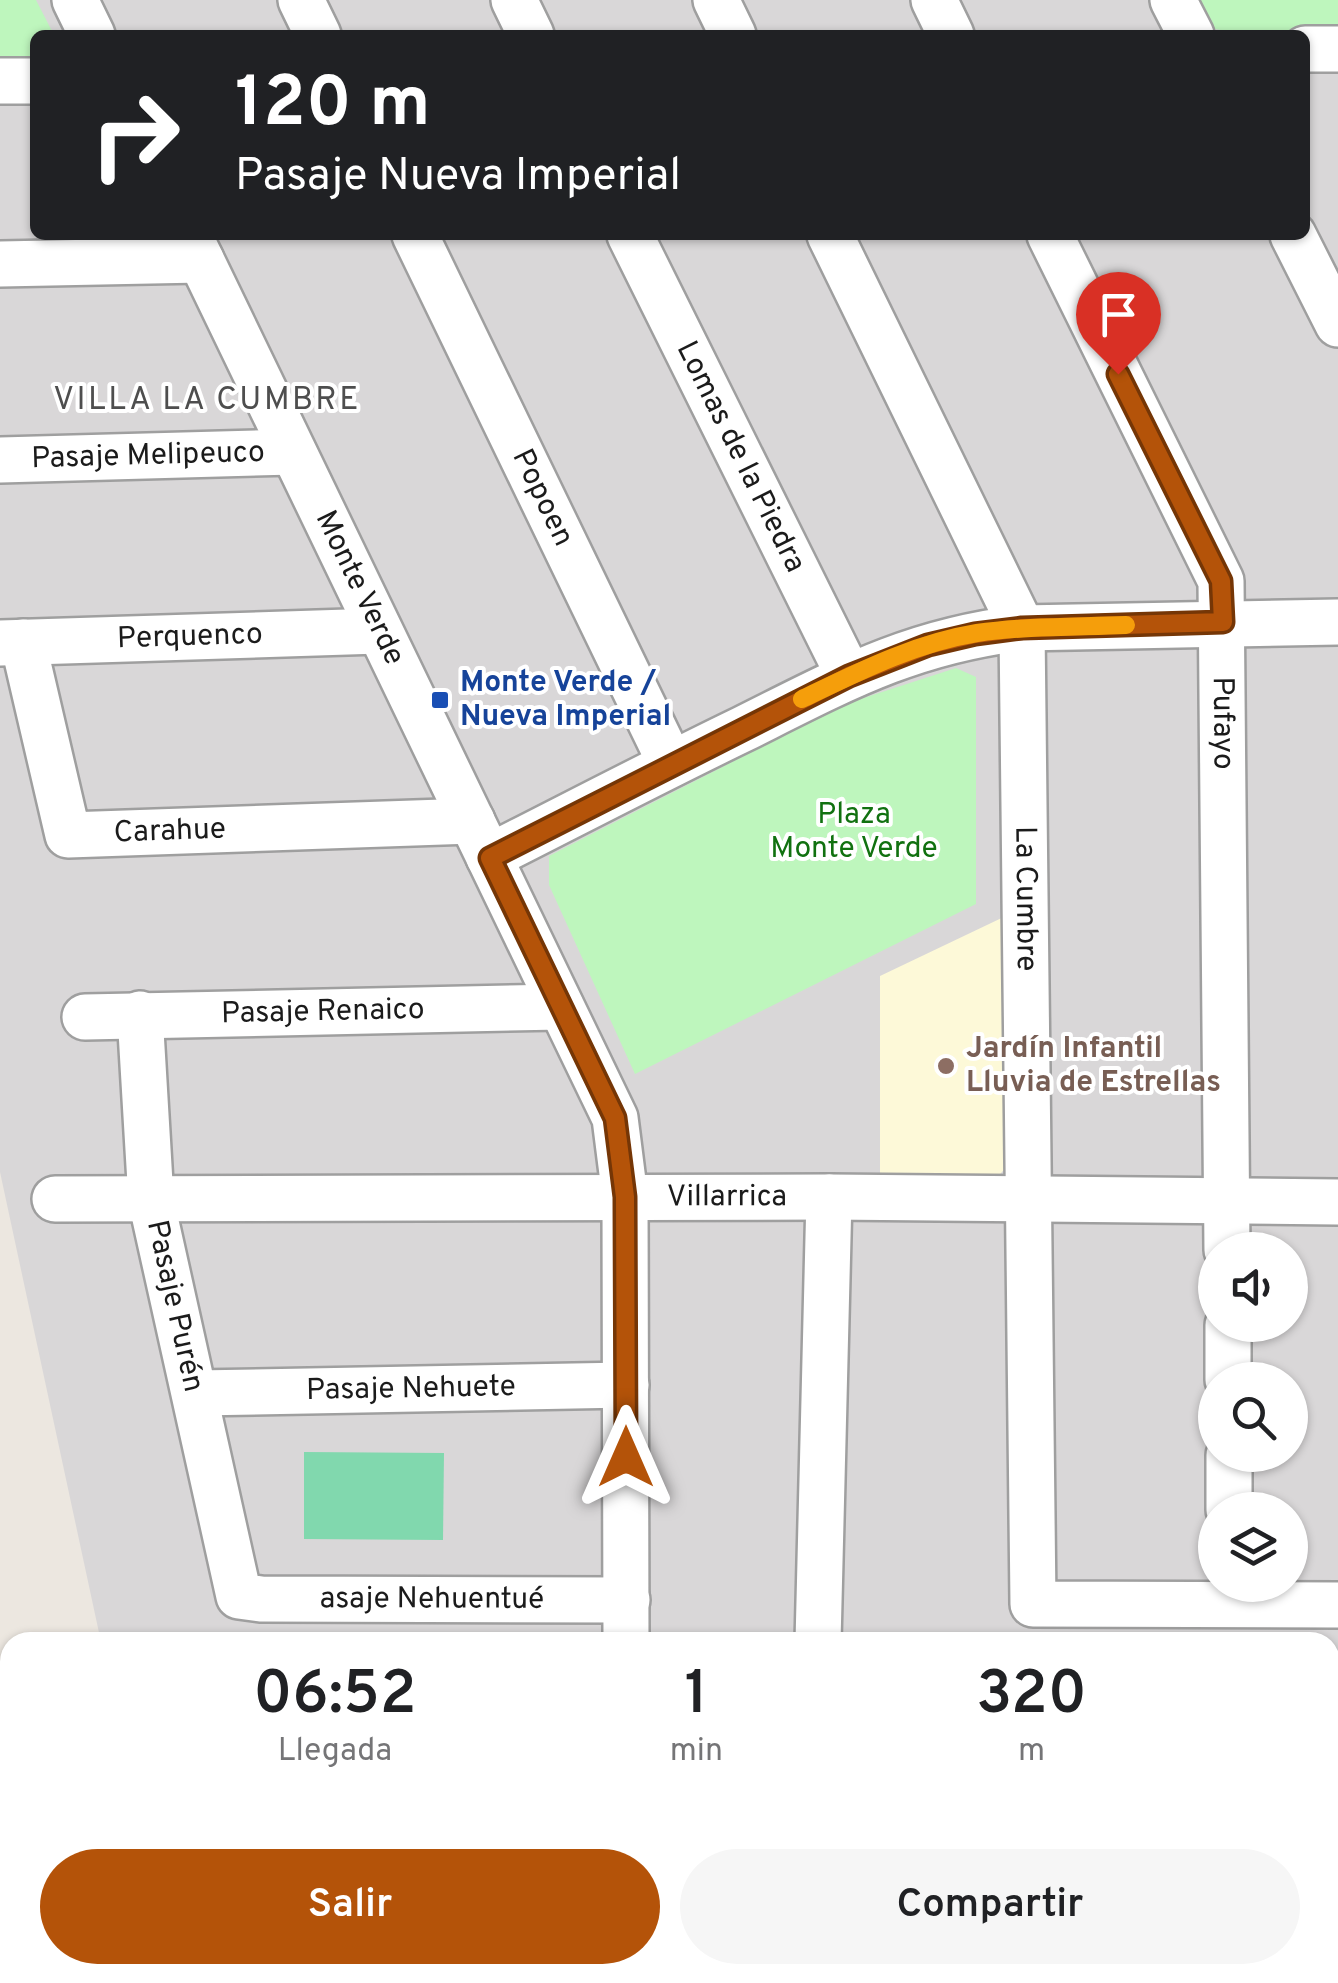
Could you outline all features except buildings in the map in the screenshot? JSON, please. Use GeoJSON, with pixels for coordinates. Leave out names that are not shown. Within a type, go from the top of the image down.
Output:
{"type":"FeatureCollection","features":[{"type":"Feature","properties":{"kind":"street"},"geometry":{"type":"LineString","coordinates":[[75,0],[90,30]]}},
{"type":"Feature","properties":{"kind":"street"},"geometry":{"type":"LineString","coordinates":[[300,0],[315,30]]}},
{"type":"Feature","properties":{"kind":"street"},"geometry":{"type":"LineString","coordinates":[[514,0],[529,30]]}},
{"type":"Feature","properties":{"kind":"street"},"geometry":{"type":"LineString","coordinates":[[716,0],[731,30]]}},
{"type":"Feature","properties":{"kind":"street"},"geometry":{"type":"LineString","coordinates":[[934,0],[949,30]]}},
{"type":"Feature","properties":{"kind":"street"},"geometry":{"type":"LineString","coordinates":[[1173,0],[1188,30]]}},
{"type":"Feature","properties":{"kind":"street"},"geometry":{"type":"LineString","coordinates":[[1310,49],[1338,49]]}},
{"type":"Feature","properties":{"kind":"street"},"geometry":{"type":"LineString","coordinates":[[0,81],[30,82]]}},
{"type":"Feature","properties":{"kind":"street","name":"Popoen"},"geometry":{"type":"LineString","coordinates":[[416,240],[671,764]]}},
{"type":"Feature","properties":{"kind":"street","name":"Lomas de la Piedra"},"geometry":{"type":"LineString","coordinates":[[632,240],[849,676]]}},
{"type":"Feature","properties":{"kind":"street","name":"La Cumbre"},"geometry":{"type":"LineString","coordinates":[[832,240],[1022,628],[1033,1604],[1230,1611]]}},
{"type":"Feature","properties":{"kind":"street","name":"Pufayo"},"geometry":{"type":"LineString","coordinates":[[1052,240],[1221,581],[1228,1232]]}},
{"type":"Feature","properties":{"kind":"street"},"geometry":{"type":"LineString","coordinates":[[1309,240],[1338,324]]}},
{"type":"Feature","properties":{"kind":"street"},"geometry":{"type":"LineString","coordinates":[[0,264],[195,248]]}},
{"type":"Feature","properties":{"kind":"street","name":"Monte Verde"},"geometry":{"type":"LineString","coordinates":[[195,248],[615,1118],[625,1197],[626,1621]]}},
{"type":"Feature","properties":{"kind":"street","name":"Pasaje Melipeuco"},"geometry":{"type":"LineString","coordinates":[[0,460],[293,452]]}},
{"type":"Feature","properties":{"kind":"street"},"geometry":{"type":"LineString","coordinates":[[480,840],[671,764],[849,676],[928,645],[1022,628],[1338,622]]}},
{"type":"Feature","properties":{"kind":"street","name":"Perquenco"},"geometry":{"type":"LineString","coordinates":[[12,642],[379,631]]}},
{"type":"Feature","properties":{"kind":"street","name":"Carahue"},"geometry":{"type":"LineString","coordinates":[[12,642],[68,835],[480,840]]}},
{"type":"Feature","properties":{"kind":"street","name":"Pasaje Renaico"},"geometry":{"type":"LineString","coordinates":[[85,1017],[561,1007]]}},
{"type":"Feature","properties":{"kind":"street","name":"Pasaje Purén"},"geometry":{"type":"LineString","coordinates":[[140,1014],[151,1200],[240,1596]]}},
{"type":"Feature","properties":{"kind":"street"},"geometry":{"type":"LineString","coordinates":[[818,1632],[829,1197]]}},
{"type":"Feature","properties":{"kind":"street","name":"Villarrica"},"geometry":{"type":"LineString","coordinates":[[55,1199],[829,1197],[1029,1202],[1338,1202]]}},
{"type":"Feature","properties":{"kind":"street","name":"Pasaje Nehuete"},"geometry":{"type":"LineString","coordinates":[[196,1393],[626,1385]]}},
{"type":"Feature","properties":{"kind":"street","name":"asaje Nehuentué"},"geometry":{"type":"LineString","coordinates":[[240,1596],[626,1621]]}},
{"type":"Feature","properties":{"kind":"street"},"geometry":{"type":"LineString","coordinates":[[1230,1611],[1338,1605]]}},
{"type":"Feature","properties":{"kind":"shaded area"},"geometry":{"type":"Polygon","coordinates":[[[0,0],[1338,0],[1338,1632],[99,1632],[0,1172],[0,0]]]}},
{"type":"Feature","properties":{"kind":"shaded area","name":"Jardín Infantil Lluvia de Estrellas"},"geometry":{"type":"Polygon","coordinates":[[[1010,914],[1015,1157],[995,1180],[880,1178],[880,976],[1010,914]]]}},
{"type":"Feature","properties":{"kind":"green space"},"geometry":{"type":"Polygon","coordinates":[[[0,0],[36,0],[51,30],[30,30],[30,63],[0,63],[0,0]]]}},
{"type":"Feature","properties":{"kind":"green space"},"geometry":{"type":"Polygon","coordinates":[[[1193,0],[1338,0],[1338,31],[1207,28],[1193,0]]]}},
{"type":"Feature","properties":{"kind":"green space","name":"Plaza Monte Verde"},"geometry":{"type":"Polygon","coordinates":[[[956,668],[976,677],[976,904],[635,1074],[549,885],[549,856],[845,704],[956,668]]]}},
{"type":"Feature","properties":{"kind":"green space"},"geometry":{"type":"Polygon","coordinates":[[[304,1452],[444,1453],[443,1540],[304,1539],[304,1452]]]}},
{"type":"Feature","properties":{"kind":"slow traffic"},"geometry":{"type":"LineString","coordinates":[[802,699],[888,658],[975,634],[1022,628],[1126,625]]}},
{"type":"Feature","properties":{"kind":"place","name":"Monte Verde / Nueva Imperial"},"geometry":{"type":"Point","coordinates":[440,700]}},
{"type":"Feature","properties":{"kind":"place","name":"Jardín Infantil Lluvia de Estrellas"},"geometry":{"type":"Point","coordinates":[946,1066]}},
{"type":"Feature","properties":{"kind":"district","name":"VILLA LA CUMBRE"},"geometry":{"type":"Point","coordinates":[207,401]}},
{"type":"Feature","properties":{"kind":"route"},"geometry":{"type":"LineString","coordinates":[[626,1457],[625,1197],[615,1118],[490,858],[849,676],[928,645],[1022,628],[1223,622],[1221,581],[1118,374]]}}]}
